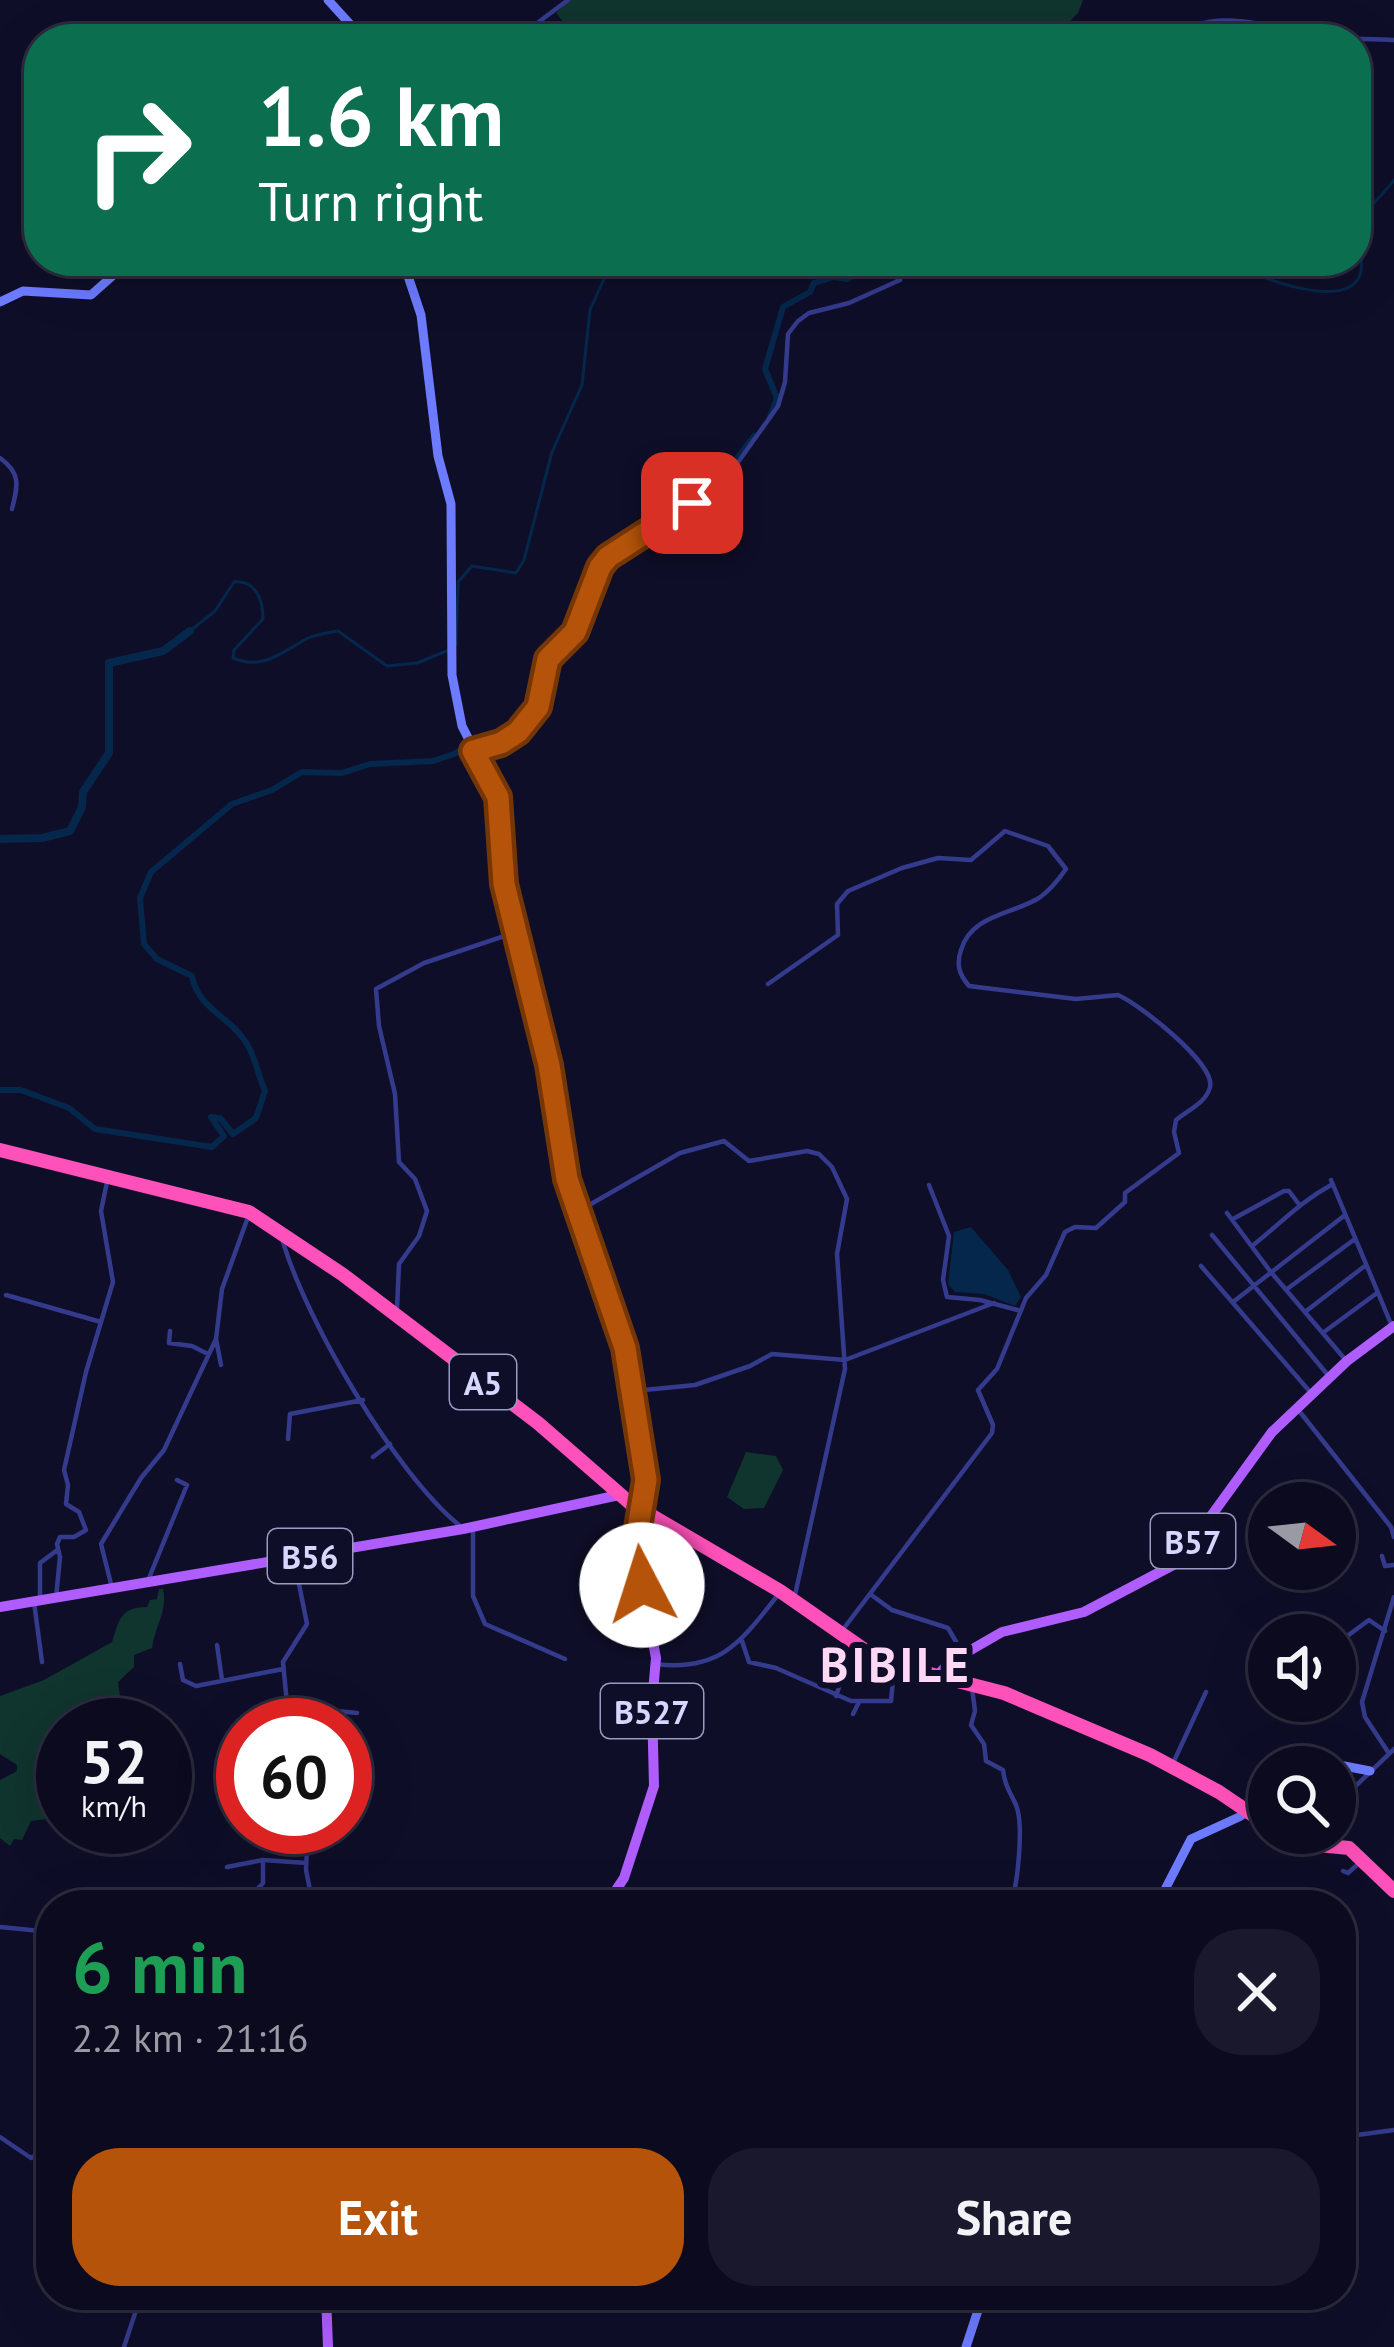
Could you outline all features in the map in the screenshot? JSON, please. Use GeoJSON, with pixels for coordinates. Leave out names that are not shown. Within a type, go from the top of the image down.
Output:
{"type":"FeatureCollection","features":[{"type":"Feature","properties":{"kind":"highway","name":"A5"},"geometry":{"type":"LineString","coordinates":[[0,1150],[249,1212],[538,1423],[619,1495],[787,1596],[868,1653],[895,1665],[1004,1693],[1172,1766],[1248,1812]]}},
{"type":"Feature","properties":{"kind":"highway"},"geometry":{"type":"LineString","coordinates":[[1356,1852],[1394,1891]]}},
{"type":"Feature","properties":{"kind":"main road","name":"B57"},"geometry":{"type":"LineString","coordinates":[[937,1676],[963,1654],[1009,1629],[1084,1612],[1177,1563],[1250,1462],[1297,1407],[1393,1327]]}},
{"type":"Feature","properties":{"kind":"main road","name":"B56"},"geometry":{"type":"LineString","coordinates":[[0,1607],[468,1528],[619,1495]]}},
{"type":"Feature","properties":{"kind":"main road","name":"B527"},"geometry":{"type":"LineString","coordinates":[[616,1890],[654,1786],[656,1664],[637,1559],[639,1508]]}},
{"type":"Feature","properties":{"kind":"main road"},"geometry":{"type":"LineString","coordinates":[[327,2310],[328,2347]]}},
{"type":"Feature","properties":{"kind":"street"},"geometry":{"type":"LineString","coordinates":[[328,0],[347,24]]}},
{"type":"Feature","properties":{"kind":"street"},"geometry":{"type":"LineString","coordinates":[[536,24],[568,0]]}},
{"type":"Feature","properties":{"kind":"street"},"geometry":{"type":"LineString","coordinates":[[1192,24],[1216,20],[1257,24]]}},
{"type":"Feature","properties":{"kind":"street"},"geometry":{"type":"LineString","coordinates":[[0,302],[23,291],[91,296],[113,276]]}},
{"type":"Feature","properties":{"kind":"street"},"geometry":{"type":"LineString","coordinates":[[409,276],[421,315],[438,456],[451,504],[452,675],[462,726],[498,797],[504,884],[549,1065],[557,1135],[577,1212],[625,1348],[646,1480],[639,1508]]}},
{"type":"Feature","properties":{"kind":"street"},"geometry":{"type":"LineString","coordinates":[[473,751],[518,732],[538,707],[548,659],[575,632],[608,557],[720,483],[772,420],[785,382],[788,334],[798,321],[900,280]]}},
{"type":"Feature","properties":{"kind":"street"},"geometry":{"type":"LineString","coordinates":[[0,458],[13,468],[19,483],[12,509]]}},
{"type":"Feature","properties":{"kind":"street"},"geometry":{"type":"LineString","coordinates":[[768,984],[838,935],[837,904],[842,897],[902,868],[938,858],[971,860],[1005,831],[1048,846],[1063,862],[1063,874],[1040,897],[973,926],[957,963],[962,978],[969,986],[1076,999],[1118,995],[1187,1048],[1210,1073],[1202,1102],[1176,1120],[1179,1153],[1125,1193],[1125,1202],[1096,1228],[1075,1227],[1065,1232],[1046,1275],[1026,1298],[997,1370],[978,1390],[992,1433],[841,1632]]}},
{"type":"Feature","properties":{"kind":"street"},"geometry":{"type":"LineString","coordinates":[[399,1319],[397,1272],[419,1236],[427,1211],[415,1179],[399,1162],[395,1094],[379,1026],[376,989],[424,963],[516,932]]}},
{"type":"Feature","properties":{"kind":"street"},"geometry":{"type":"LineString","coordinates":[[577,1212],[680,1153],[724,1141],[749,1161],[807,1151],[819,1154],[832,1167],[847,1198],[837,1254],[845,1359],[832,1439],[787,1596],[718,1658],[699,1665],[656,1664]]}},
{"type":"Feature","properties":{"kind":"street"},"geometry":{"type":"LineString","coordinates":[[42,1662],[40,1563],[56,1550],[60,1537],[74,1537],[86,1530],[80,1512],[65,1504],[64,1470],[113,1282],[100,1211],[107,1178]]}},
{"type":"Feature","properties":{"kind":"street"},"geometry":{"type":"LineString","coordinates":[[1252,1246],[1292,1215],[1298,1203],[1332,1182],[1393,1327]]}},
{"type":"Feature","properties":{"kind":"street"},"geometry":{"type":"LineString","coordinates":[[929,1185],[949,1236],[944,1294],[950,1300],[967,1298],[1021,1311]]}},
{"type":"Feature","properties":{"kind":"street"},"geometry":{"type":"LineString","coordinates":[[1232,1220],[1284,1191],[1298,1203]]}},
{"type":"Feature","properties":{"kind":"street"},"geometry":{"type":"LineString","coordinates":[[221,1365],[216,1339],[222,1289],[249,1212]]}},
{"type":"Feature","properties":{"kind":"street"},"geometry":{"type":"LineString","coordinates":[[1227,1213],[1347,1361]]}},
{"type":"Feature","properties":{"kind":"street"},"geometry":{"type":"LineString","coordinates":[[1232,1302],[1345,1215]]}},
{"type":"Feature","properties":{"kind":"street"},"geometry":{"type":"LineString","coordinates":[[280,1231],[301,1293],[390,1444],[426,1496],[468,1528],[473,1596],[485,1624],[565,1659]]}},
{"type":"Feature","properties":{"kind":"street"},"geometry":{"type":"LineString","coordinates":[[1211,1235],[1329,1377]]}},
{"type":"Feature","properties":{"kind":"street"},"geometry":{"type":"LineString","coordinates":[[1286,1290],[1355,1239]]}},
{"type":"Feature","properties":{"kind":"street"},"geometry":{"type":"LineString","coordinates":[[1305,1312],[1366,1265]]}},
{"type":"Feature","properties":{"kind":"street"},"geometry":{"type":"LineString","coordinates":[[1201,1266],[1311,1393]]}},
{"type":"Feature","properties":{"kind":"street"},"geometry":{"type":"LineString","coordinates":[[1323,1333],[1377,1292]]}},
{"type":"Feature","properties":{"kind":"street"},"geometry":{"type":"LineString","coordinates":[[5,1294],[101,1322]]}},
{"type":"Feature","properties":{"kind":"street"},"geometry":{"type":"LineString","coordinates":[[630,1391],[694,1384],[772,1354],[845,1359],[994,1303]]}},
{"type":"Feature","properties":{"kind":"street"},"geometry":{"type":"LineString","coordinates":[[170,1331],[169,1343],[208,1354]]}},
{"type":"Feature","properties":{"kind":"street"},"geometry":{"type":"LineString","coordinates":[[112,1589],[101,1544],[164,1450],[216,1339]]}},
{"type":"Feature","properties":{"kind":"street"},"geometry":{"type":"LineString","coordinates":[[288,1439],[290,1414],[363,1400]]}},
{"type":"Feature","properties":{"kind":"street"},"geometry":{"type":"LineString","coordinates":[[1297,1407],[1393,1532]]}},
{"type":"Feature","properties":{"kind":"street"},"geometry":{"type":"LineString","coordinates":[[373,1456],[390,1444]]}},
{"type":"Feature","properties":{"kind":"street"},"geometry":{"type":"LineString","coordinates":[[148,1584],[187,1485],[178,1480]]}},
{"type":"Feature","properties":{"kind":"street"},"geometry":{"type":"LineString","coordinates":[[56,1550],[60,1557],[56,1598]]}},
{"type":"Feature","properties":{"kind":"street"},"geometry":{"type":"LineString","coordinates":[[1382,1556],[1385,1566],[1394,1565]]}},
{"type":"Feature","properties":{"kind":"street"},"geometry":{"type":"LineString","coordinates":[[286,1698],[286,1654],[307,1624],[294,1559]]}},
{"type":"Feature","properties":{"kind":"street"},"geometry":{"type":"LineString","coordinates":[[870,1594],[892,1610],[948,1628],[963,1654]]}},
{"type":"Feature","properties":{"kind":"street"},"geometry":{"type":"LineString","coordinates":[[1356,1785],[1391,1750],[1365,1718],[1363,1702],[1391,1622],[1394,1597]]}},
{"type":"Feature","properties":{"kind":"street"},"geometry":{"type":"LineString","coordinates":[[1356,1630],[1369,1620],[1385,1631]]}},
{"type":"Feature","properties":{"kind":"street"},"geometry":{"type":"LineString","coordinates":[[742,1641],[749,1662],[859,1702],[890,1701],[895,1665]]}},
{"type":"Feature","properties":{"kind":"street"},"geometry":{"type":"LineString","coordinates":[[217,1645],[221,1680]]}},
{"type":"Feature","properties":{"kind":"street"},"geometry":{"type":"LineString","coordinates":[[180,1664],[183,1680],[196,1686],[284,1669]]}},
{"type":"Feature","properties":{"kind":"street"},"geometry":{"type":"LineString","coordinates":[[836,1696],[846,1667]]}},
{"type":"Feature","properties":{"kind":"street"},"geometry":{"type":"LineString","coordinates":[[972,1685],[972,1729],[984,1744],[986,1761],[1003,1770],[1006,1794],[1016,1807],[1019,1876],[1015,1890]]}},
{"type":"Feature","properties":{"kind":"street"},"geometry":{"type":"LineString","coordinates":[[1172,1766],[1206,1692]]}},
{"type":"Feature","properties":{"kind":"street"},"geometry":{"type":"LineString","coordinates":[[853,1714],[859,1702]]}},
{"type":"Feature","properties":{"kind":"street"},"geometry":{"type":"LineString","coordinates":[[1356,1768],[1370,1771]]}},
{"type":"Feature","properties":{"kind":"street"},"geometry":{"type":"LineString","coordinates":[[1164,1890],[1190,1839],[1248,1812]]}},
{"type":"Feature","properties":{"kind":"street"},"geometry":{"type":"LineString","coordinates":[[306,1854],[311,1890]]}},
{"type":"Feature","properties":{"kind":"street"},"geometry":{"type":"LineString","coordinates":[[227,1867],[263,1860],[306,1863]]}},
{"type":"Feature","properties":{"kind":"street"},"geometry":{"type":"LineString","coordinates":[[256,1890],[263,1883],[263,1860]]}},
{"type":"Feature","properties":{"kind":"street"},"geometry":{"type":"LineString","coordinates":[[1343,1871],[1348,1873],[1362,1862],[1394,1891]]}},
{"type":"Feature","properties":{"kind":"street"},"geometry":{"type":"LineString","coordinates":[[0,1927],[36,1931]]}},
{"type":"Feature","properties":{"kind":"street"},"geometry":{"type":"LineString","coordinates":[[1356,2135],[1394,2130]]}},
{"type":"Feature","properties":{"kind":"street"},"geometry":{"type":"LineString","coordinates":[[0,2137],[31,2158],[36,2155]]}},
{"type":"Feature","properties":{"kind":"street"},"geometry":{"type":"LineString","coordinates":[[124,2347],[136,2310]]}},
{"type":"Feature","properties":{"kind":"street"},"geometry":{"type":"LineString","coordinates":[[966,2347],[980,2310]]}},
{"type":"Feature","properties":{"kind":"green space"},"geometry":{"type":"Polygon","coordinates":[[[569,0],[1083,0],[1067,24],[565,24],[556,13],[569,0]]]}},
{"type":"Feature","properties":{"kind":"green space"},"geometry":{"type":"Polygon","coordinates":[[[746,1452],[776,1456],[783,1470],[764,1508],[744,1509],[727,1497],[746,1452]]]}},
{"type":"Feature","properties":{"kind":"green space"},"geometry":{"type":"Polygon","coordinates":[[[163,1589],[164,1604],[152,1648],[134,1655],[134,1667],[118,1682],[119,1698],[36,1698],[36,1820],[31,1821],[22,1840],[14,1839],[10,1846],[0,1838],[0,1780],[17,1771],[17,1765],[0,1754],[0,1696],[44,1680],[112,1642],[122,1617],[157,1599],[163,1589]]]}},
{"type":"Feature","properties":{"kind":"water"},"geometry":{"type":"Polygon","coordinates":[[[971,1227],[1008,1270],[1021,1297],[1015,1306],[984,1294],[955,1292],[948,1284],[954,1232],[971,1227]]]}},
{"type":"Feature","properties":{"kind":"waterway"},"geometry":{"type":"LineString","coordinates":[[1371,207],[1394,180]]}},
{"type":"Feature","properties":{"kind":"waterway"},"geometry":{"type":"LineString","coordinates":[[456,645],[458,582],[472,566],[516,573],[524,560],[552,452],[582,385],[590,310],[605,276]]}},
{"type":"Feature","properties":{"kind":"waterway"},"geometry":{"type":"LineString","coordinates":[[770,417],[777,398],[765,369],[783,307],[810,292],[814,283],[851,276]]}},
{"type":"Feature","properties":{"kind":"waterway"},"geometry":{"type":"LineString","coordinates":[[1261,276],[1314,291],[1348,288],[1359,276]]}},
{"type":"Feature","properties":{"kind":"waterway"},"geometry":{"type":"LineString","coordinates":[[0,1090],[21,1090],[69,1108],[95,1129],[212,1147],[224,1136],[211,1117],[220,1118],[233,1134],[256,1118],[265,1091],[247,1044],[201,997],[192,976],[157,959],[144,944],[140,898],[151,872],[232,804],[272,790],[302,772],[342,773],[370,764],[433,761],[483,736],[509,731],[532,711],[546,654],[574,625],[598,554],[624,534],[650,525],[694,490],[721,479],[754,436]]}},
{"type":"Feature","properties":{"kind":"waterway"},"geometry":{"type":"LineString","coordinates":[[190,631],[215,611],[234,582],[242,582],[257,593],[263,619],[234,650],[233,658],[263,661],[308,638],[338,631],[387,666],[417,663],[449,650]]}},
{"type":"Feature","properties":{"kind":"waterway"},"geometry":{"type":"LineString","coordinates":[[0,839],[42,838],[70,831],[82,807],[83,792],[109,753],[109,663],[163,651],[190,631]]}},
{"type":"Feature","properties":{"kind":"district","name":"BIBILE"},"geometry":{"type":"Point","coordinates":[896,1664]}},
{"type":"Feature","properties":{"kind":"route"},"geometry":{"type":"LineString","coordinates":[[642,1585],[636,1540],[646,1480],[625,1348],[567,1179],[549,1065],[504,884],[498,797],[473,751],[518,732],[538,707],[548,659],[575,632],[608,557],[692,503]]}}]}
